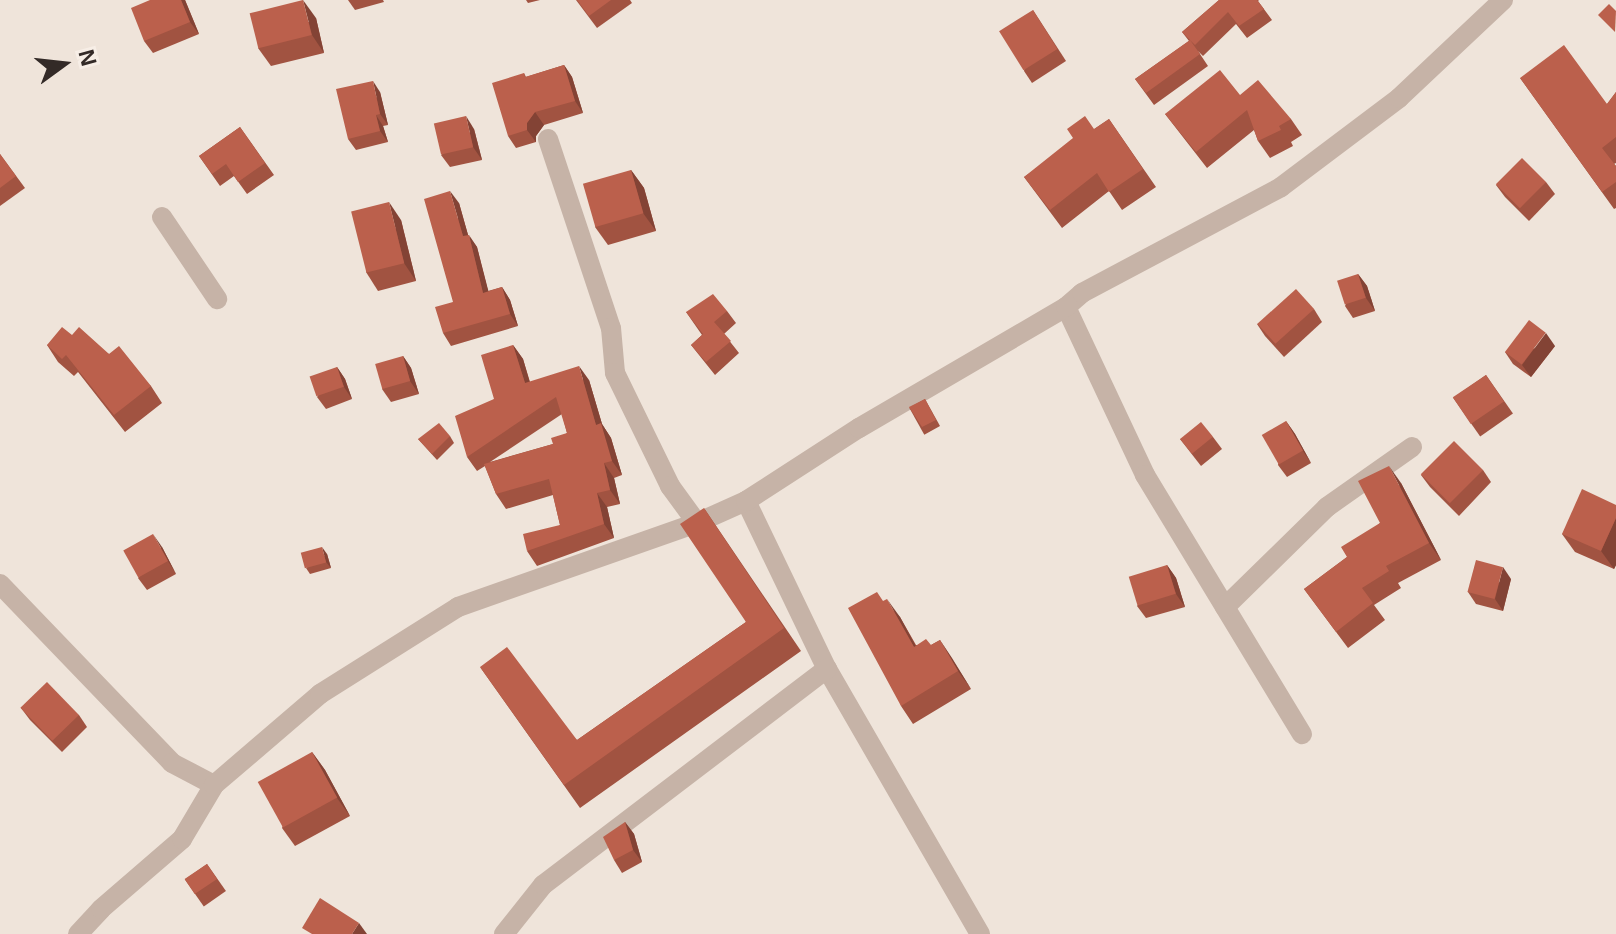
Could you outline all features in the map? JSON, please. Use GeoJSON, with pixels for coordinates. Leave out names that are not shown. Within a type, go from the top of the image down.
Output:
{"type":"FeatureCollection","features":[{"type":"Feature","properties":{"kind":"street"},"geometry":{"type":"LineString","coordinates":[[78,934],[101,909],[182,839],[214,785],[320,694],[458,607],[697,523],[746,501],[859,428],[1066,307],[1082,293],[1281,187],[1399,98],[1503,0]]}},
{"type":"Feature","properties":{"kind":"street"},"geometry":{"type":"LineString","coordinates":[[548,139],[611,328],[615,373],[670,486],[697,523]]}},
{"type":"Feature","properties":{"kind":"street"},"geometry":{"type":"LineString","coordinates":[[162,217],[217,299]]}},
{"type":"Feature","properties":{"kind":"street"},"geometry":{"type":"LineString","coordinates":[[1066,307],[1145,475],[1302,734]]}},
{"type":"Feature","properties":{"kind":"street"},"geometry":{"type":"LineString","coordinates":[[1225,607],[1327,507],[1412,447]]}},
{"type":"Feature","properties":{"kind":"street"},"geometry":{"type":"LineString","coordinates":[[746,501],[827,669],[980,934]]}},
{"type":"Feature","properties":{"kind":"street"},"geometry":{"type":"LineString","coordinates":[[0,584],[172,763],[214,785]]}},
{"type":"Feature","properties":{"kind":"street"},"geometry":{"type":"LineString","coordinates":[[504,934],[543,885],[827,669]]}},
{"type":"Feature","properties":{"kind":"building"},"geometry":{"type":"Polygon","coordinates":[[[150,0],[181,0],[190,22],[144,41],[131,8],[150,0]]]}},
{"type":"Feature","properties":{"kind":"building"},"geometry":{"type":"Polygon","coordinates":[[[303,0],[312,35],[258,48],[250,13],[303,0]]]}},
{"type":"Feature","properties":{"kind":"building"},"geometry":{"type":"Polygon","coordinates":[[[577,0],[611,0],[589,16],[577,0]]]}},
{"type":"Feature","properties":{"kind":"building"},"geometry":{"type":"Polygon","coordinates":[[[1219,0],[1257,0],[1264,9],[1239,26],[1228,12],[1195,45],[1182,32],[1219,0]]]}},
{"type":"Feature","properties":{"kind":"building"},"geometry":{"type":"Polygon","coordinates":[[[1609,4],[1616,11],[1615,32],[1598,15],[1609,4]]]}},
{"type":"Feature","properties":{"kind":"building"},"geometry":{"type":"Polygon","coordinates":[[[1033,10],[1057,49],[1023,70],[999,31],[1033,10]]]}},
{"type":"Feature","properties":{"kind":"building"},"geometry":{"type":"Polygon","coordinates":[[[1190,40],[1200,54],[1146,93],[1135,79],[1190,40]]]}},
{"type":"Feature","properties":{"kind":"building"},"geometry":{"type":"Polygon","coordinates":[[[1564,45],[1607,104],[1616,92],[1616,137],[1602,148],[1616,166],[1616,182],[1602,192],[1520,78],[1564,45]]]}},
{"type":"Feature","properties":{"kind":"building"},"geometry":{"type":"Polygon","coordinates":[[[564,65],[575,101],[535,112],[527,123],[527,130],[508,136],[492,83],[564,65]]]}},
{"type":"Feature","properties":{"kind":"building"},"geometry":{"type":"Polygon","coordinates":[[[1220,70],[1240,95],[1258,80],[1291,119],[1279,126],[1281,130],[1258,141],[1247,110],[1196,152],[1165,114],[1220,70]]]}},
{"type":"Feature","properties":{"kind":"building"},"geometry":{"type":"Polygon","coordinates":[[[373,81],[380,131],[348,139],[336,89],[373,81]]]}},
{"type":"Feature","properties":{"kind":"building"},"geometry":{"type":"Polygon","coordinates":[[[466,116],[473,147],[441,155],[434,123],[466,116]]]}},
{"type":"Feature","properties":{"kind":"building"},"geometry":{"type":"Polygon","coordinates":[[[1085,116],[1094,129],[1109,119],[1143,169],[1109,192],[1097,173],[1050,210],[1024,177],[1073,138],[1067,129],[1085,116]]]}},
{"type":"Feature","properties":{"kind":"building"},"geometry":{"type":"Polygon","coordinates":[[[240,127],[265,163],[238,182],[226,164],[212,174],[199,156],[240,127]]]}},
{"type":"Feature","properties":{"kind":"building"},"geometry":{"type":"Polygon","coordinates":[[[0,154],[16,176],[0,188],[0,154]]]}},
{"type":"Feature","properties":{"kind":"building"},"geometry":{"type":"Polygon","coordinates":[[[1522,158],[1546,182],[1520,208],[1496,184],[1522,158]]]}},
{"type":"Feature","properties":{"kind":"building"},"geometry":{"type":"Polygon","coordinates":[[[631,170],[643,213],[595,227],[583,184],[631,170]]]}},
{"type":"Feature","properties":{"kind":"building"},"geometry":{"type":"Polygon","coordinates":[[[450,191],[463,236],[469,235],[483,293],[502,287],[510,314],[443,333],[435,307],[453,302],[424,199],[450,191]]]}},
{"type":"Feature","properties":{"kind":"building"},"geometry":{"type":"Polygon","coordinates":[[[389,202],[404,263],[366,273],[351,211],[389,202]]]}},
{"type":"Feature","properties":{"kind":"building"},"geometry":{"type":"Polygon","coordinates":[[[1358,274],[1366,298],[1345,305],[1337,281],[1358,274]]]}},
{"type":"Feature","properties":{"kind":"building"},"geometry":{"type":"Polygon","coordinates":[[[1296,289],[1314,309],[1275,344],[1257,324],[1296,289]]]}},
{"type":"Feature","properties":{"kind":"building"},"geometry":{"type":"Polygon","coordinates":[[[713,294],[727,311],[714,322],[731,341],[706,362],[691,345],[703,334],[686,312],[713,294]]]}},
{"type":"Feature","properties":{"kind":"building"},"geometry":{"type":"Polygon","coordinates":[[[1529,320],[1546,333],[1522,365],[1505,352],[1529,320]]]}},
{"type":"Feature","properties":{"kind":"building"},"geometry":{"type":"Polygon","coordinates":[[[62,327],[72,335],[79,327],[109,354],[119,346],[151,386],[114,415],[66,355],[62,359],[47,345],[62,327]]]}},
{"type":"Feature","properties":{"kind":"building"},"geometry":{"type":"Polygon","coordinates":[[[513,345],[525,383],[579,366],[596,425],[601,423],[612,461],[604,463],[610,490],[597,493],[604,524],[527,551],[523,534],[560,525],[549,479],[496,494],[484,464],[553,444],[551,438],[567,433],[556,397],[467,457],[455,416],[494,399],[481,355],[513,345]]]}},
{"type":"Feature","properties":{"kind":"building"},"geometry":{"type":"Polygon","coordinates":[[[403,356],[410,381],[382,389],[375,364],[403,356]]]}},
{"type":"Feature","properties":{"kind":"building"},"geometry":{"type":"Polygon","coordinates":[[[337,367],[344,387],[316,396],[310,376],[337,367]]]}},
{"type":"Feature","properties":{"kind":"building"},"geometry":{"type":"Polygon","coordinates":[[[1486,375],[1504,402],[1471,424],[1453,397],[1486,375]]]}},
{"type":"Feature","properties":{"kind":"building"},"geometry":{"type":"Polygon","coordinates":[[[925,399],[936,420],[922,427],[909,407],[925,399]]]}},
{"type":"Feature","properties":{"kind":"building"},"geometry":{"type":"Polygon","coordinates":[[[1286,421],[1303,450],[1279,464],[1262,435],[1286,421]]]}},
{"type":"Feature","properties":{"kind":"building"},"geometry":{"type":"Polygon","coordinates":[[[1201,422],[1213,437],[1192,454],[1180,439],[1201,422]]]}},
{"type":"Feature","properties":{"kind":"building"},"geometry":{"type":"Polygon","coordinates":[[[439,423],[450,436],[432,454],[418,439],[439,423]]]}},
{"type":"Feature","properties":{"kind":"building"},"geometry":{"type":"Polygon","coordinates":[[[1454,441],[1483,470],[1450,503],[1421,474],[1454,441]]]}},
{"type":"Feature","properties":{"kind":"building"},"geometry":{"type":"Polygon","coordinates":[[[1389,466],[1429,543],[1386,566],[1389,571],[1362,588],[1373,603],[1336,632],[1304,589],[1347,557],[1341,547],[1380,523],[1358,481],[1389,466]]]}},
{"type":"Feature","properties":{"kind":"building"},"geometry":{"type":"Polygon","coordinates":[[[1582,489],[1616,505],[1616,518],[1601,551],[1562,534],[1582,489]]]}},
{"type":"Feature","properties":{"kind":"building"},"geometry":{"type":"Polygon","coordinates":[[[704,508],[784,628],[564,785],[480,667],[507,647],[577,740],[746,622],[680,524],[704,508]]]}},
{"type":"Feature","properties":{"kind":"building"},"geometry":{"type":"Polygon","coordinates":[[[153,534],[168,561],[138,578],[123,550],[153,534]]]}},
{"type":"Feature","properties":{"kind":"building"},"geometry":{"type":"Polygon","coordinates":[[[322,547],[326,562],[305,568],[301,553],[322,547]]]}},
{"type":"Feature","properties":{"kind":"building"},"geometry":{"type":"Polygon","coordinates":[[[1476,560],[1503,567],[1495,599],[1467,592],[1476,560]]]}},
{"type":"Feature","properties":{"kind":"building"},"geometry":{"type":"Polygon","coordinates":[[[1167,565],[1176,594],[1138,605],[1129,577],[1167,565]]]}},
{"type":"Feature","properties":{"kind":"building"},"geometry":{"type":"Polygon","coordinates":[[[877,592],[883,601],[887,599],[914,647],[926,639],[931,645],[940,640],[958,671],[901,706],[848,608],[877,592]]]}},
{"type":"Feature","properties":{"kind":"building"},"geometry":{"type":"Polygon","coordinates":[[[47,682],[79,715],[52,741],[20,708],[47,682]]]}},
{"type":"Feature","properties":{"kind":"building"},"geometry":{"type":"Polygon","coordinates":[[[312,752],[337,797],[283,828],[258,782],[312,752]]]}},
{"type":"Feature","properties":{"kind":"building"},"geometry":{"type":"Polygon","coordinates":[[[625,822],[633,850],[614,860],[603,837],[625,822]]]}},
{"type":"Feature","properties":{"kind":"building"},"geometry":{"type":"Polygon","coordinates":[[[207,864],[217,879],[195,894],[185,879],[207,864]]]}},
{"type":"Feature","properties":{"kind":"building"},"geometry":{"type":"Polygon","coordinates":[[[320,898],[359,923],[352,934],[312,934],[302,928],[320,898]]]}}]}
